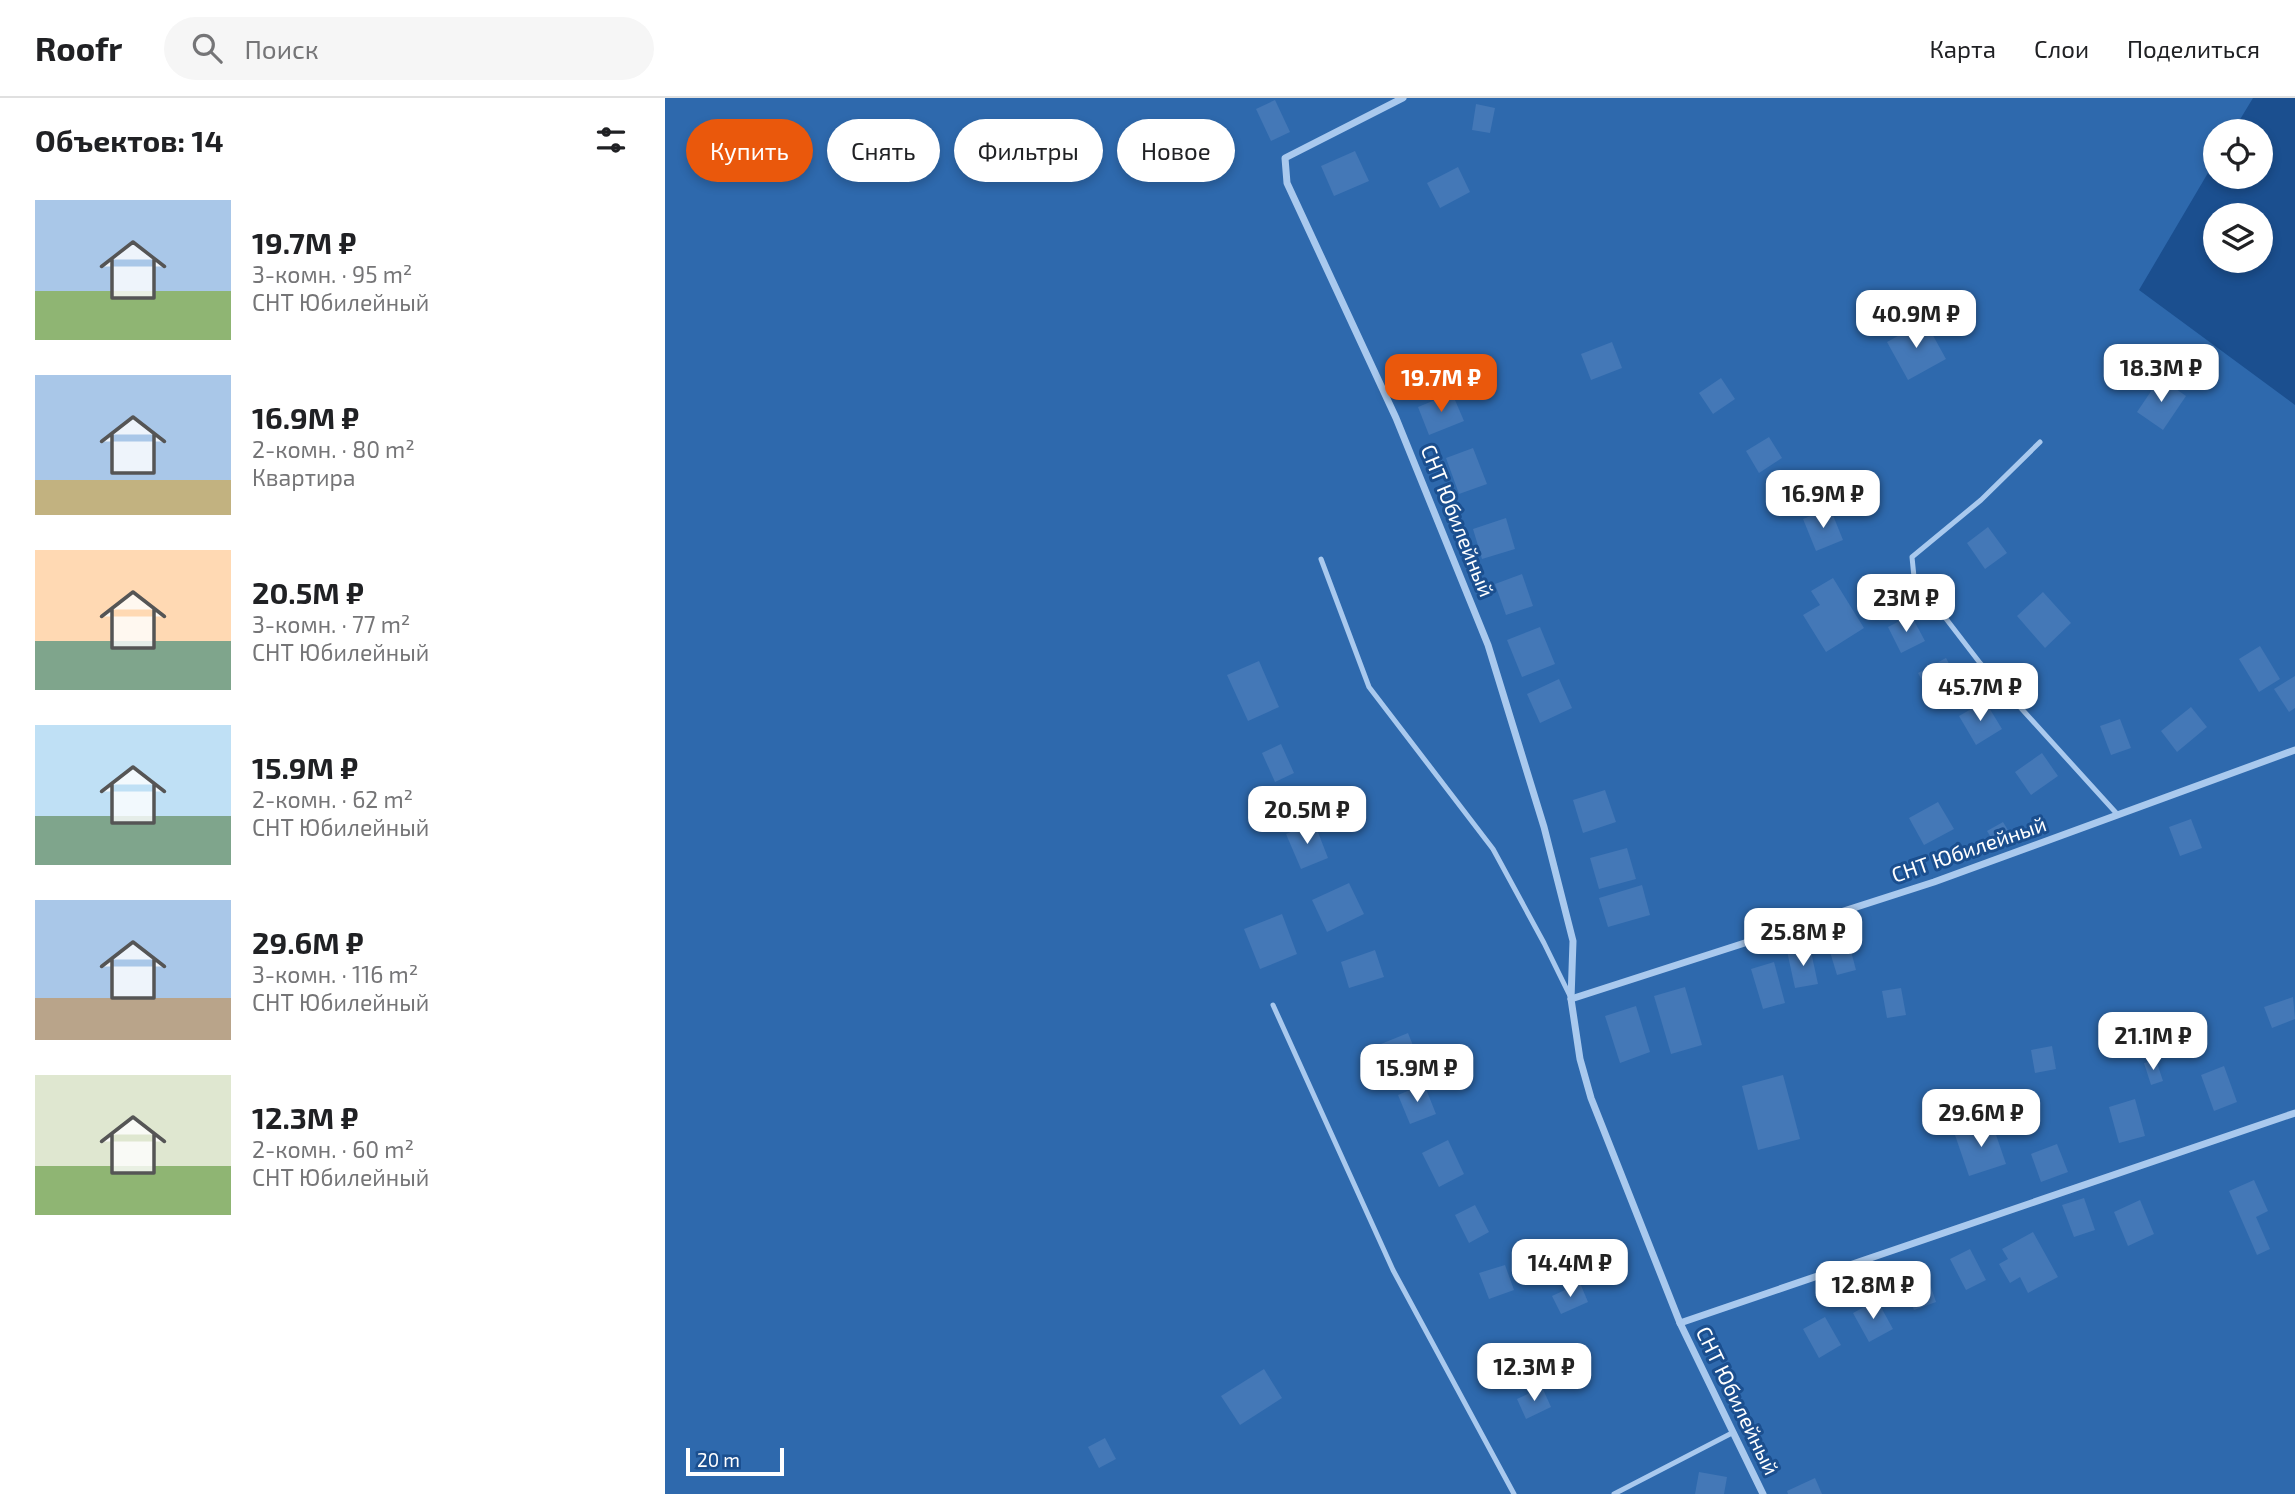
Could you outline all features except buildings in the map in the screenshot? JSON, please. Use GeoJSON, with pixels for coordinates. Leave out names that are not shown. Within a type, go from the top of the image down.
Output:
{"type":"FeatureCollection","features":[{"type":"Feature","properties":{"kind":"street","name":"СНТ Юбилейный"},"geometry":{"type":"LineString","coordinates":[[1403,98],[1285,158],[1287,183],[1396,418],[1488,645],[1544,827],[1573,941],[1571,999],[1580,1059],[1591,1098],[1680,1323],[1763,1494]]}},
{"type":"Feature","properties":{"kind":"street","name":"СНТ Юбилейный"},"geometry":{"type":"LineString","coordinates":[[1571,999],[1934,882],[2295,750]]}},
{"type":"Feature","properties":{"kind":"street","name":"СНТ Юбилейный"},"geometry":{"type":"LineString","coordinates":[[1680,1323],[2295,1113]]}},
{"type":"Feature","properties":{"kind":"lane"},"geometry":{"type":"LineString","coordinates":[[2040,442],[1981,500],[1912,557],[1914,576],[1980,663],[2118,815]]}},
{"type":"Feature","properties":{"kind":"lane"},"geometry":{"type":"LineString","coordinates":[[1321,559],[1369,687],[1493,849],[1571,999]]}},
{"type":"Feature","properties":{"kind":"lane"},"geometry":{"type":"LineString","coordinates":[[1273,1005],[1393,1270],[1514,1494]]}},
{"type":"Feature","properties":{"kind":"lane"},"geometry":{"type":"LineString","coordinates":[[1614,1494],[1732,1433]]}},
{"type":"Feature","properties":{"kind":"shaded area"},"geometry":{"type":"Polygon","coordinates":[[[665,98],[2253,98],[2240,119],[2203,119],[2203,181],[2139,290],[2295,405],[2295,1494],[665,1494],[665,98]]]}}]}
